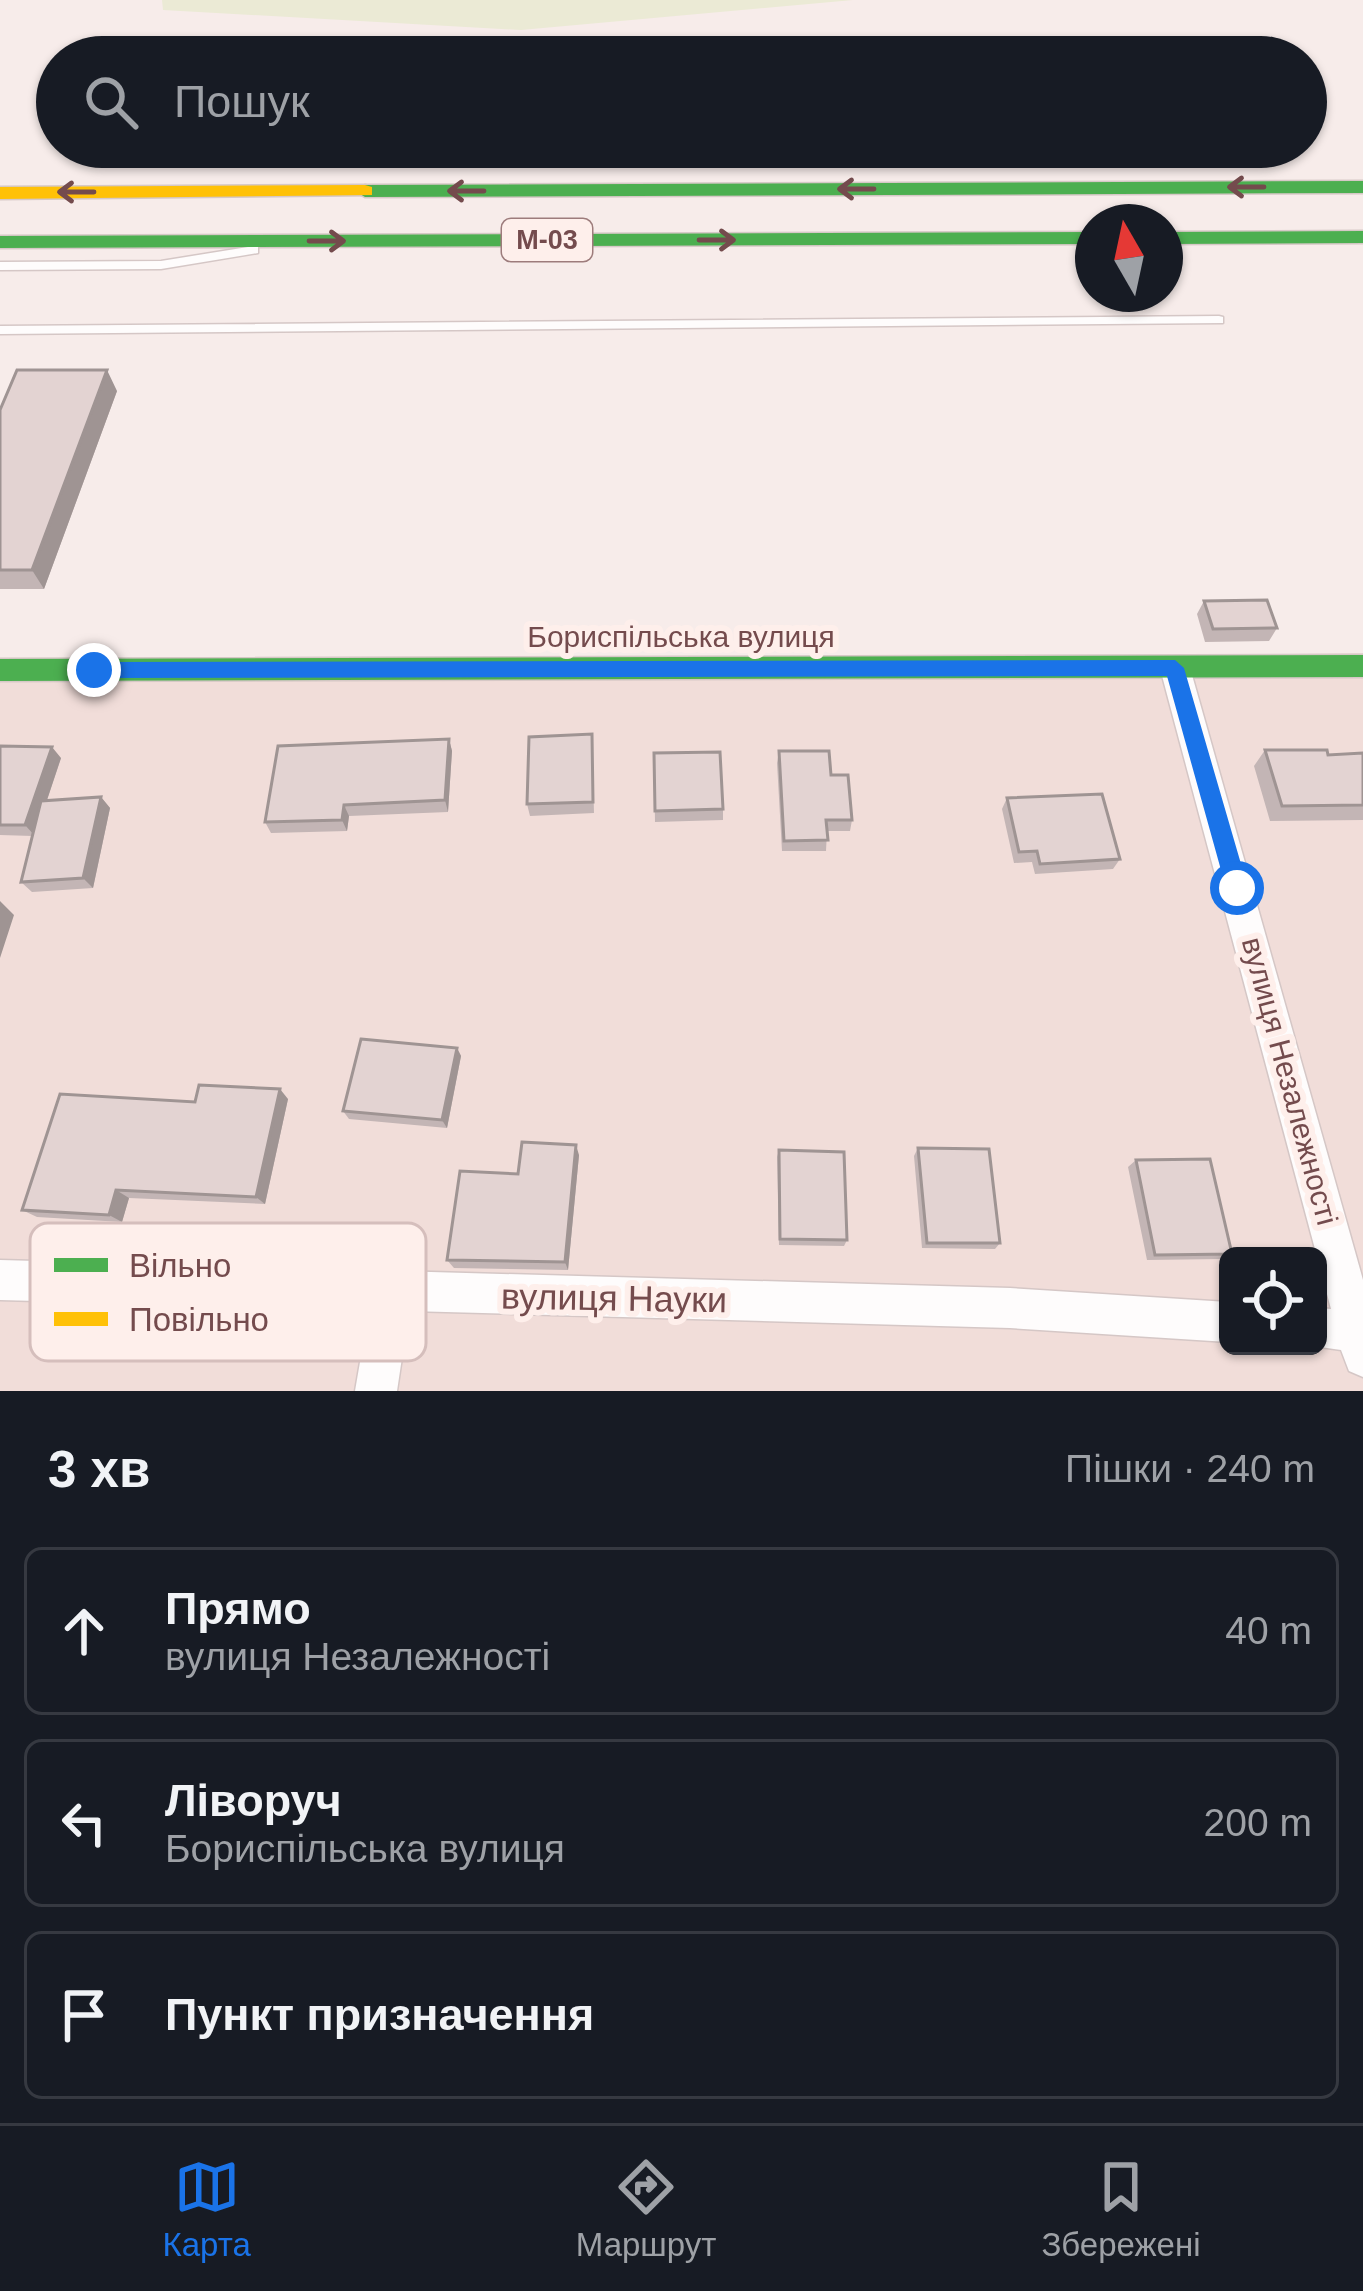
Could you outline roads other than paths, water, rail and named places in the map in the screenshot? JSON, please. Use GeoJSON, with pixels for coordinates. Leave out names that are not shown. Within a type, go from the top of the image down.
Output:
{"type":"FeatureCollection","features":[{"type":"Feature","properties":{"kind":"main road","name":"М-03"},"geometry":{"type":"LineString","coordinates":[[0,193],[1363,187]]}},
{"type":"Feature","properties":{"kind":"main road"},"geometry":{"type":"LineString","coordinates":[[1183,238],[1363,237]]}},
{"type":"Feature","properties":{"kind":"main road","name":"М-03"},"geometry":{"type":"LineString","coordinates":[[0,242],[1075,238]]}},
{"type":"Feature","properties":{"kind":"main road","name":"Бориспільська вулиця"},"geometry":{"type":"LineString","coordinates":[[0,670],[1363,666]]}},
{"type":"Feature","properties":{"kind":"street","name":"вулиця Незалежності"},"geometry":{"type":"LineString","coordinates":[[1175,668],[1299,1107],[1350,1337]]}},
{"type":"Feature","properties":{"kind":"street","name":"вулиця Науки"},"geometry":{"type":"LineString","coordinates":[[0,1280],[30,1281]]}},
{"type":"Feature","properties":{"kind":"street","name":"вулиця Науки"},"geometry":{"type":"LineString","coordinates":[[426,1294],[1010,1307],[1219,1321]]}},
{"type":"Feature","properties":{"kind":"street"},"geometry":{"type":"LineString","coordinates":[[376,1391],[381,1361]]}},
{"type":"Feature","properties":{"kind":"lane"},"geometry":{"type":"LineString","coordinates":[[0,266],[161,265],[247,253],[279,241]]}},
{"type":"Feature","properties":{"kind":"lane"},"geometry":{"type":"LineString","coordinates":[[0,330],[1220,320]]}}]}
